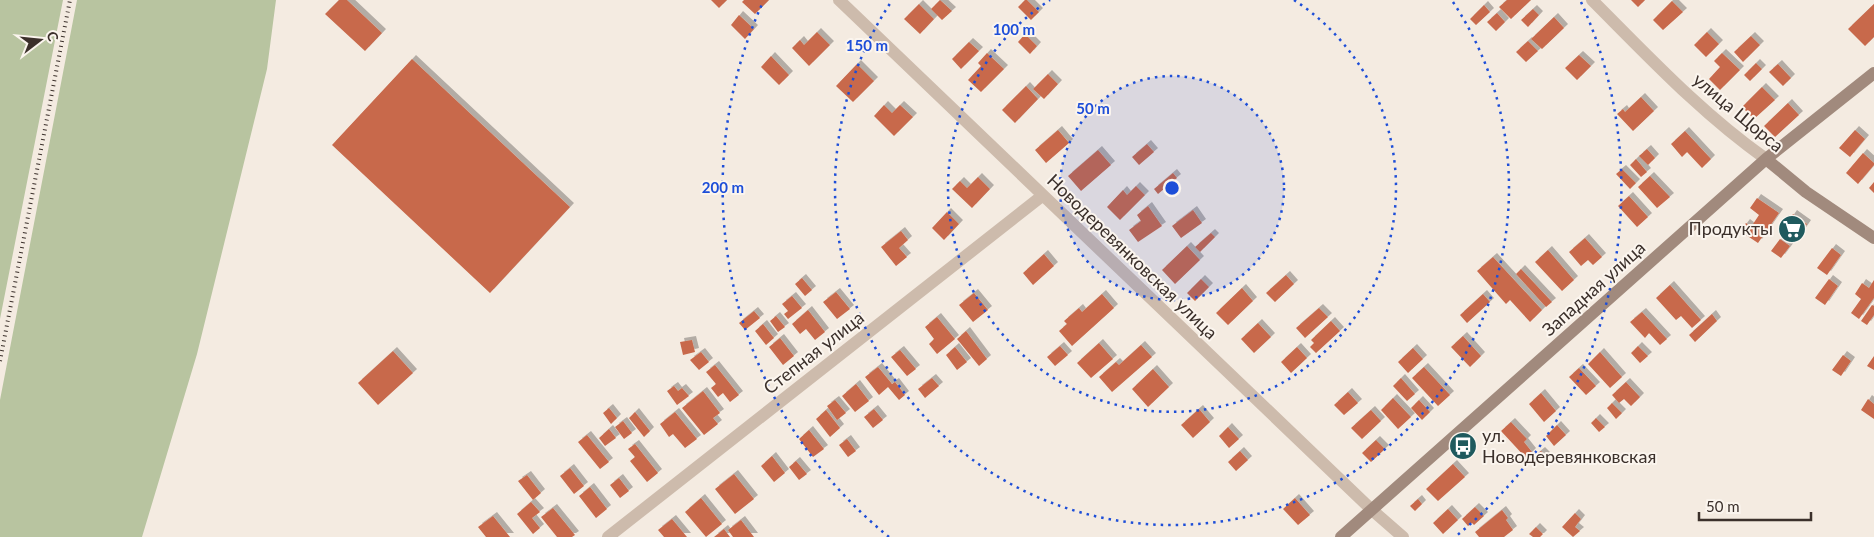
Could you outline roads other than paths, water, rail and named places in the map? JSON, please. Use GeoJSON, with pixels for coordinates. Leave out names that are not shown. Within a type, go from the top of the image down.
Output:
{"type":"FeatureCollection","features":[{"type":"Feature","properties":{"kind":"main road","name":"Западная улица"},"geometry":{"type":"LineString","coordinates":[[1341,537],[1766,159],[1874,73]]}},
{"type":"Feature","properties":{"kind":"main road","name":"улица Щорса"},"geometry":{"type":"LineString","coordinates":[[1766,159],[1806,192],[1874,238]]}},
{"type":"Feature","properties":{"kind":"street","name":"Новодеревянковская улица"},"geometry":{"type":"LineString","coordinates":[[839,0],[1372,510],[1404,537]]}},
{"type":"Feature","properties":{"kind":"street","name":"улица Щорса"},"geometry":{"type":"LineString","coordinates":[[1592,0],[1697,105],[1734,137],[1766,159]]}},
{"type":"Feature","properties":{"kind":"street","name":"Степная улица"},"geometry":{"type":"LineString","coordinates":[[608,537],[1042,196]]}},
{"type":"Feature","properties":{"kind":"railway"},"geometry":{"type":"LineString","coordinates":[[0,361],[70,0]]}},
{"type":"Feature","properties":{"kind":"place","name":"Продукты"},"geometry":{"type":"Point","coordinates":[1792,229]}},
{"type":"Feature","properties":{"kind":"place","name":"ул. Новодеревянковская"},"geometry":{"type":"Point","coordinates":[1463,446]}}]}
